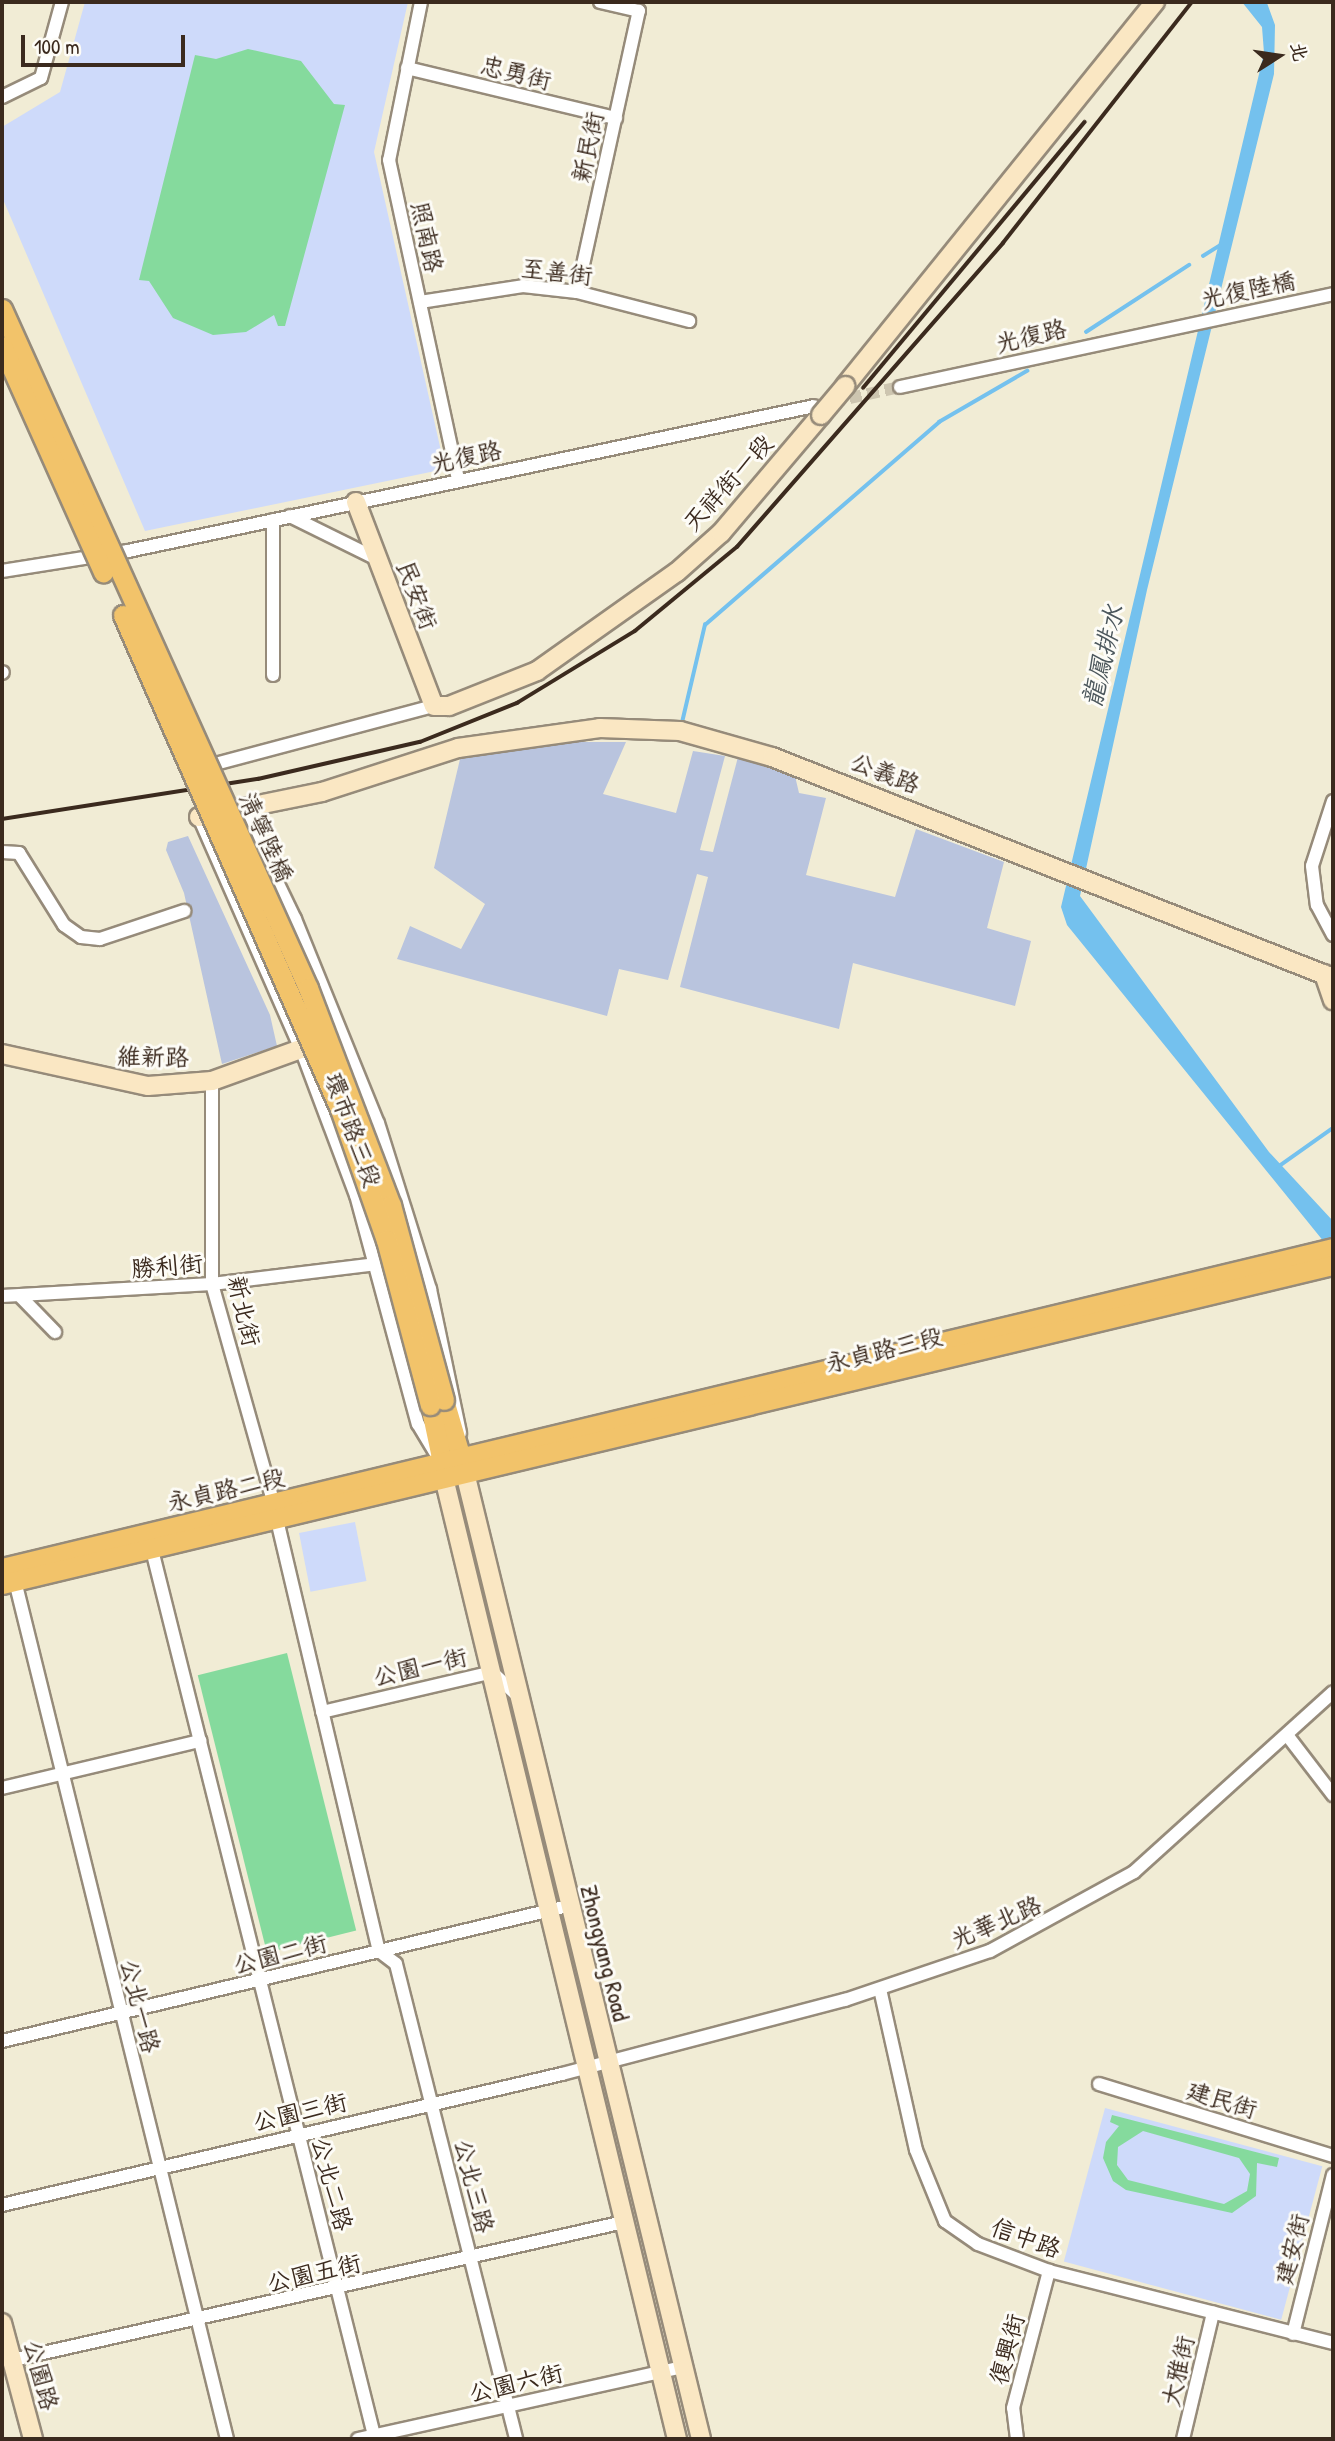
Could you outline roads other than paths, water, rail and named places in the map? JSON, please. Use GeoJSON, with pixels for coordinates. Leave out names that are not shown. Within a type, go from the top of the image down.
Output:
{"type":"FeatureCollection","features":[{"type":"Feature","properties":{"kind":"main road","name":"清寧陸橋"},"geometry":{"type":"LineString","coordinates":[[2,309],[308,988],[391,1205],[437,1403]]}},
{"type":"Feature","properties":{"kind":"main road","name":"清寧陸橋"},"geometry":{"type":"LineString","coordinates":[[2,346],[312,1039],[386,1240],[437,1403]]}},
{"type":"Feature","properties":{"kind":"main road","name":"永貞路三段"},"geometry":{"type":"LineString","coordinates":[[454,1471],[1331,1257]]}},
{"type":"Feature","properties":{"kind":"main road"},"geometry":{"type":"LineString","coordinates":[[437,1403],[454,1471]]}},
{"type":"Feature","properties":{"kind":"main road","name":"永貞路二段"},"geometry":{"type":"LineString","coordinates":[[6,1578],[84,1557],[454,1471]]}},
{"type":"Feature","properties":{"kind":"main road","name":"永貞路二段"},"geometry":{"type":"LineString","coordinates":[[84,1557],[152,1550],[275,1512]]}},
{"type":"Feature","properties":{"kind":"street"},"geometry":{"type":"LineString","coordinates":[[2,97],[41,78],[62,2]]}},
{"type":"Feature","properties":{"kind":"street","name":"照南路"},"geometry":{"type":"LineString","coordinates":[[422,2],[389,160],[458,480]]}},
{"type":"Feature","properties":{"kind":"street","name":"新民街"},"geometry":{"type":"LineString","coordinates":[[577,292],[639,11],[600,2]]}},
{"type":"Feature","properties":{"kind":"street","name":"天祥街一段"},"geometry":{"type":"LineString","coordinates":[[181,771],[434,706],[470,702],[537,671],[610,624],[720,533],[817,411],[845,386],[1155,2]]}},
{"type":"Feature","properties":{"kind":"street","name":"忠勇街"},"geometry":{"type":"LineString","coordinates":[[407,68],[616,118]]}},
{"type":"Feature","properties":{"kind":"street","name":"至善街"},"geometry":{"type":"LineString","coordinates":[[420,302],[523,285],[577,292],[689,321]]}},
{"type":"Feature","properties":{"kind":"street","name":"光復陸橋"},"geometry":{"type":"LineString","coordinates":[[1172,328],[1333,294]]}},
{"type":"Feature","properties":{"kind":"street","name":"光復路"},"geometry":{"type":"LineString","coordinates":[[900,387],[1172,328]]}},
{"type":"Feature","properties":{"kind":"street","name":"光復路"},"geometry":{"type":"LineString","coordinates":[[2,571],[273,520],[458,480],[817,411]]}},
{"type":"Feature","properties":{"kind":"street","name":"民安街"},"geometry":{"type":"LineString","coordinates":[[356,502],[434,706]]}},
{"type":"Feature","properties":{"kind":"street"},"geometry":{"type":"LineString","coordinates":[[290,516],[377,559]]}},
{"type":"Feature","properties":{"kind":"street"},"geometry":{"type":"LineString","coordinates":[[273,520],[273,675]]}},
{"type":"Feature","properties":{"kind":"street","name":"公義路"},"geometry":{"type":"LineString","coordinates":[[242,809],[332,789],[441,753],[600,728],[692,733],[772,757],[1329,976]]}},
{"type":"Feature","properties":{"kind":"street"},"geometry":{"type":"LineString","coordinates":[[1333,801],[1312,866],[1317,905],[1333,935]]}},
{"type":"Feature","properties":{"kind":"street"},"geometry":{"type":"LineString","coordinates":[[198,817],[242,809]]}},
{"type":"Feature","properties":{"kind":"street","name":"環市路三段"},"geometry":{"type":"LineString","coordinates":[[242,809],[360,1079],[430,1289],[458,1403],[454,1471]]}},
{"type":"Feature","properties":{"kind":"street","name":"環市路三段"},"geometry":{"type":"LineString","coordinates":[[198,817],[301,1049],[319,1097],[377,1264],[418,1424],[454,1471]]}},
{"type":"Feature","properties":{"kind":"street"},"geometry":{"type":"LineString","coordinates":[[2,852],[19,853],[64,925],[81,937],[100,939],[184,911]]}},
{"type":"Feature","properties":{"kind":"street"},"geometry":{"type":"LineString","coordinates":[[1329,976],[1333,1000]]}},
{"type":"Feature","properties":{"kind":"street","name":"維新路"},"geometry":{"type":"LineString","coordinates":[[2,1054],[112,1082],[212,1081],[301,1049]]}},
{"type":"Feature","properties":{"kind":"street"},"geometry":{"type":"LineString","coordinates":[[319,1097],[360,1079]]}},
{"type":"Feature","properties":{"kind":"street","name":"新北街"},"geometry":{"type":"LineString","coordinates":[[212,1081],[212,1284],[275,1512],[379,1951]]}},
{"type":"Feature","properties":{"kind":"street","name":"勝利街"},"geometry":{"type":"LineString","coordinates":[[2,1296],[212,1284],[377,1264]]}},
{"type":"Feature","properties":{"kind":"street"},"geometry":{"type":"LineString","coordinates":[[21,1297],[55,1332]]}},
{"type":"Feature","properties":{"kind":"street","name":"Zhongyang Road"},"geometry":{"type":"LineString","coordinates":[[454,1471],[492,1672],[583,2065],[677,2439]]}},
{"type":"Feature","properties":{"kind":"street","name":"Zhongyang Road"},"geometry":{"type":"LineString","coordinates":[[454,1471],[518,1696],[701,2439]]}},
{"type":"Feature","properties":{"kind":"street","name":"公北二路"},"geometry":{"type":"LineString","coordinates":[[152,1550],[374,2437]]}},
{"type":"Feature","properties":{"kind":"street","name":"公北一路"},"geometry":{"type":"LineString","coordinates":[[6,1578],[62,1773],[156,2168],[227,2439]]}},
{"type":"Feature","properties":{"kind":"street","name":"公園一街"},"geometry":{"type":"LineString","coordinates":[[323,1712],[492,1672],[518,1696]]}},
{"type":"Feature","properties":{"kind":"street","name":"光華北路"},"geometry":{"type":"LineString","coordinates":[[606,2058],[880,1989],[990,1951],[1134,1872],[1333,1692]]}},
{"type":"Feature","properties":{"kind":"street"},"geometry":{"type":"LineString","coordinates":[[1287,1735],[1333,1795]]}},
{"type":"Feature","properties":{"kind":"street"},"geometry":{"type":"LineString","coordinates":[[2,1788],[200,1741]]}},
{"type":"Feature","properties":{"kind":"street","name":"公園二街"},"geometry":{"type":"LineString","coordinates":[[2,2042],[568,1906]]}},
{"type":"Feature","properties":{"kind":"street","name":"公北三路"},"geometry":{"type":"LineString","coordinates":[[379,1951],[396,1964],[516,2439]]}},
{"type":"Feature","properties":{"kind":"street","name":"信中路"},"geometry":{"type":"LineString","coordinates":[[880,1989],[916,2150],[945,2221],[978,2244],[1049,2271],[1333,2343]]}},
{"type":"Feature","properties":{"kind":"street","name":"公園三街"},"geometry":{"type":"LineString","coordinates":[[2,2205],[296,2133],[431,2104],[606,2058]]}},
{"type":"Feature","properties":{"kind":"street","name":"建民街"},"geometry":{"type":"LineString","coordinates":[[1099,2084],[1333,2156]]}},
{"type":"Feature","properties":{"kind":"street","name":"建安街"},"geometry":{"type":"LineString","coordinates":[[1293,2334],[1333,2175]]}},
{"type":"Feature","properties":{"kind":"street","name":"公園五街"},"geometry":{"type":"LineString","coordinates":[[12,2360],[338,2289],[624,2222]]}},
{"type":"Feature","properties":{"kind":"street","name":"復興街"},"geometry":{"type":"LineString","coordinates":[[1017,2439],[1013,2408],[1049,2271]]}},
{"type":"Feature","properties":{"kind":"street","name":"大雅街"},"geometry":{"type":"LineString","coordinates":[[1183,2439],[1213,2313]]}},
{"type":"Feature","properties":{"kind":"street","name":"公園路"},"geometry":{"type":"LineString","coordinates":[[2,2323],[33,2439]]}},
{"type":"Feature","properties":{"kind":"street","name":"公園六街"},"geometry":{"type":"LineString","coordinates":[[358,2439],[508,2408],[683,2367]]}},
{"type":"Feature","properties":{"kind":"water"},"geometry":{"type":"Polygon","coordinates":[[[1242,2],[1267,3],[1275,25],[1274,74],[1147,590],[1080,896],[1269,1152],[1333,1221],[1333,1253],[1067,925],[1061,907],[1264,53],[1262,27],[1242,2]]]}},
{"type":"Feature","properties":{"kind":"waterway"},"geometry":{"type":"LineString","coordinates":[[1203,256],[1219,246]]}},
{"type":"Feature","properties":{"kind":"waterway"},"geometry":{"type":"LineString","coordinates":[[1086,332],[1189,265]]}},
{"type":"Feature","properties":{"kind":"waterway"},"geometry":{"type":"LineString","coordinates":[[681,727],[705,625],[939,422],[1027,371]]}},
{"type":"Feature","properties":{"kind":"waterway"},"geometry":{"type":"LineString","coordinates":[[1278,1167],[1333,1128]]}},
{"type":"Feature","properties":{"kind":"tunnel"},"geometry":{"type":"LineString","coordinates":[[832,402],[900,387]]}},
{"type":"Feature","properties":{"kind":"railway"},"geometry":{"type":"LineString","coordinates":[[2,819],[258,779],[420,742],[517,703],[635,631],[737,547],[1003,243],[1192,2]]}},
{"type":"Feature","properties":{"kind":"railway"},"geometry":{"type":"LineString","coordinates":[[863,388],[1085,122]]}},
{"type":"Feature","properties":{"kind":"water label","name":"龍鳳排水"},"geometry":{"type":"Point","coordinates":[1103,656]}}]}
